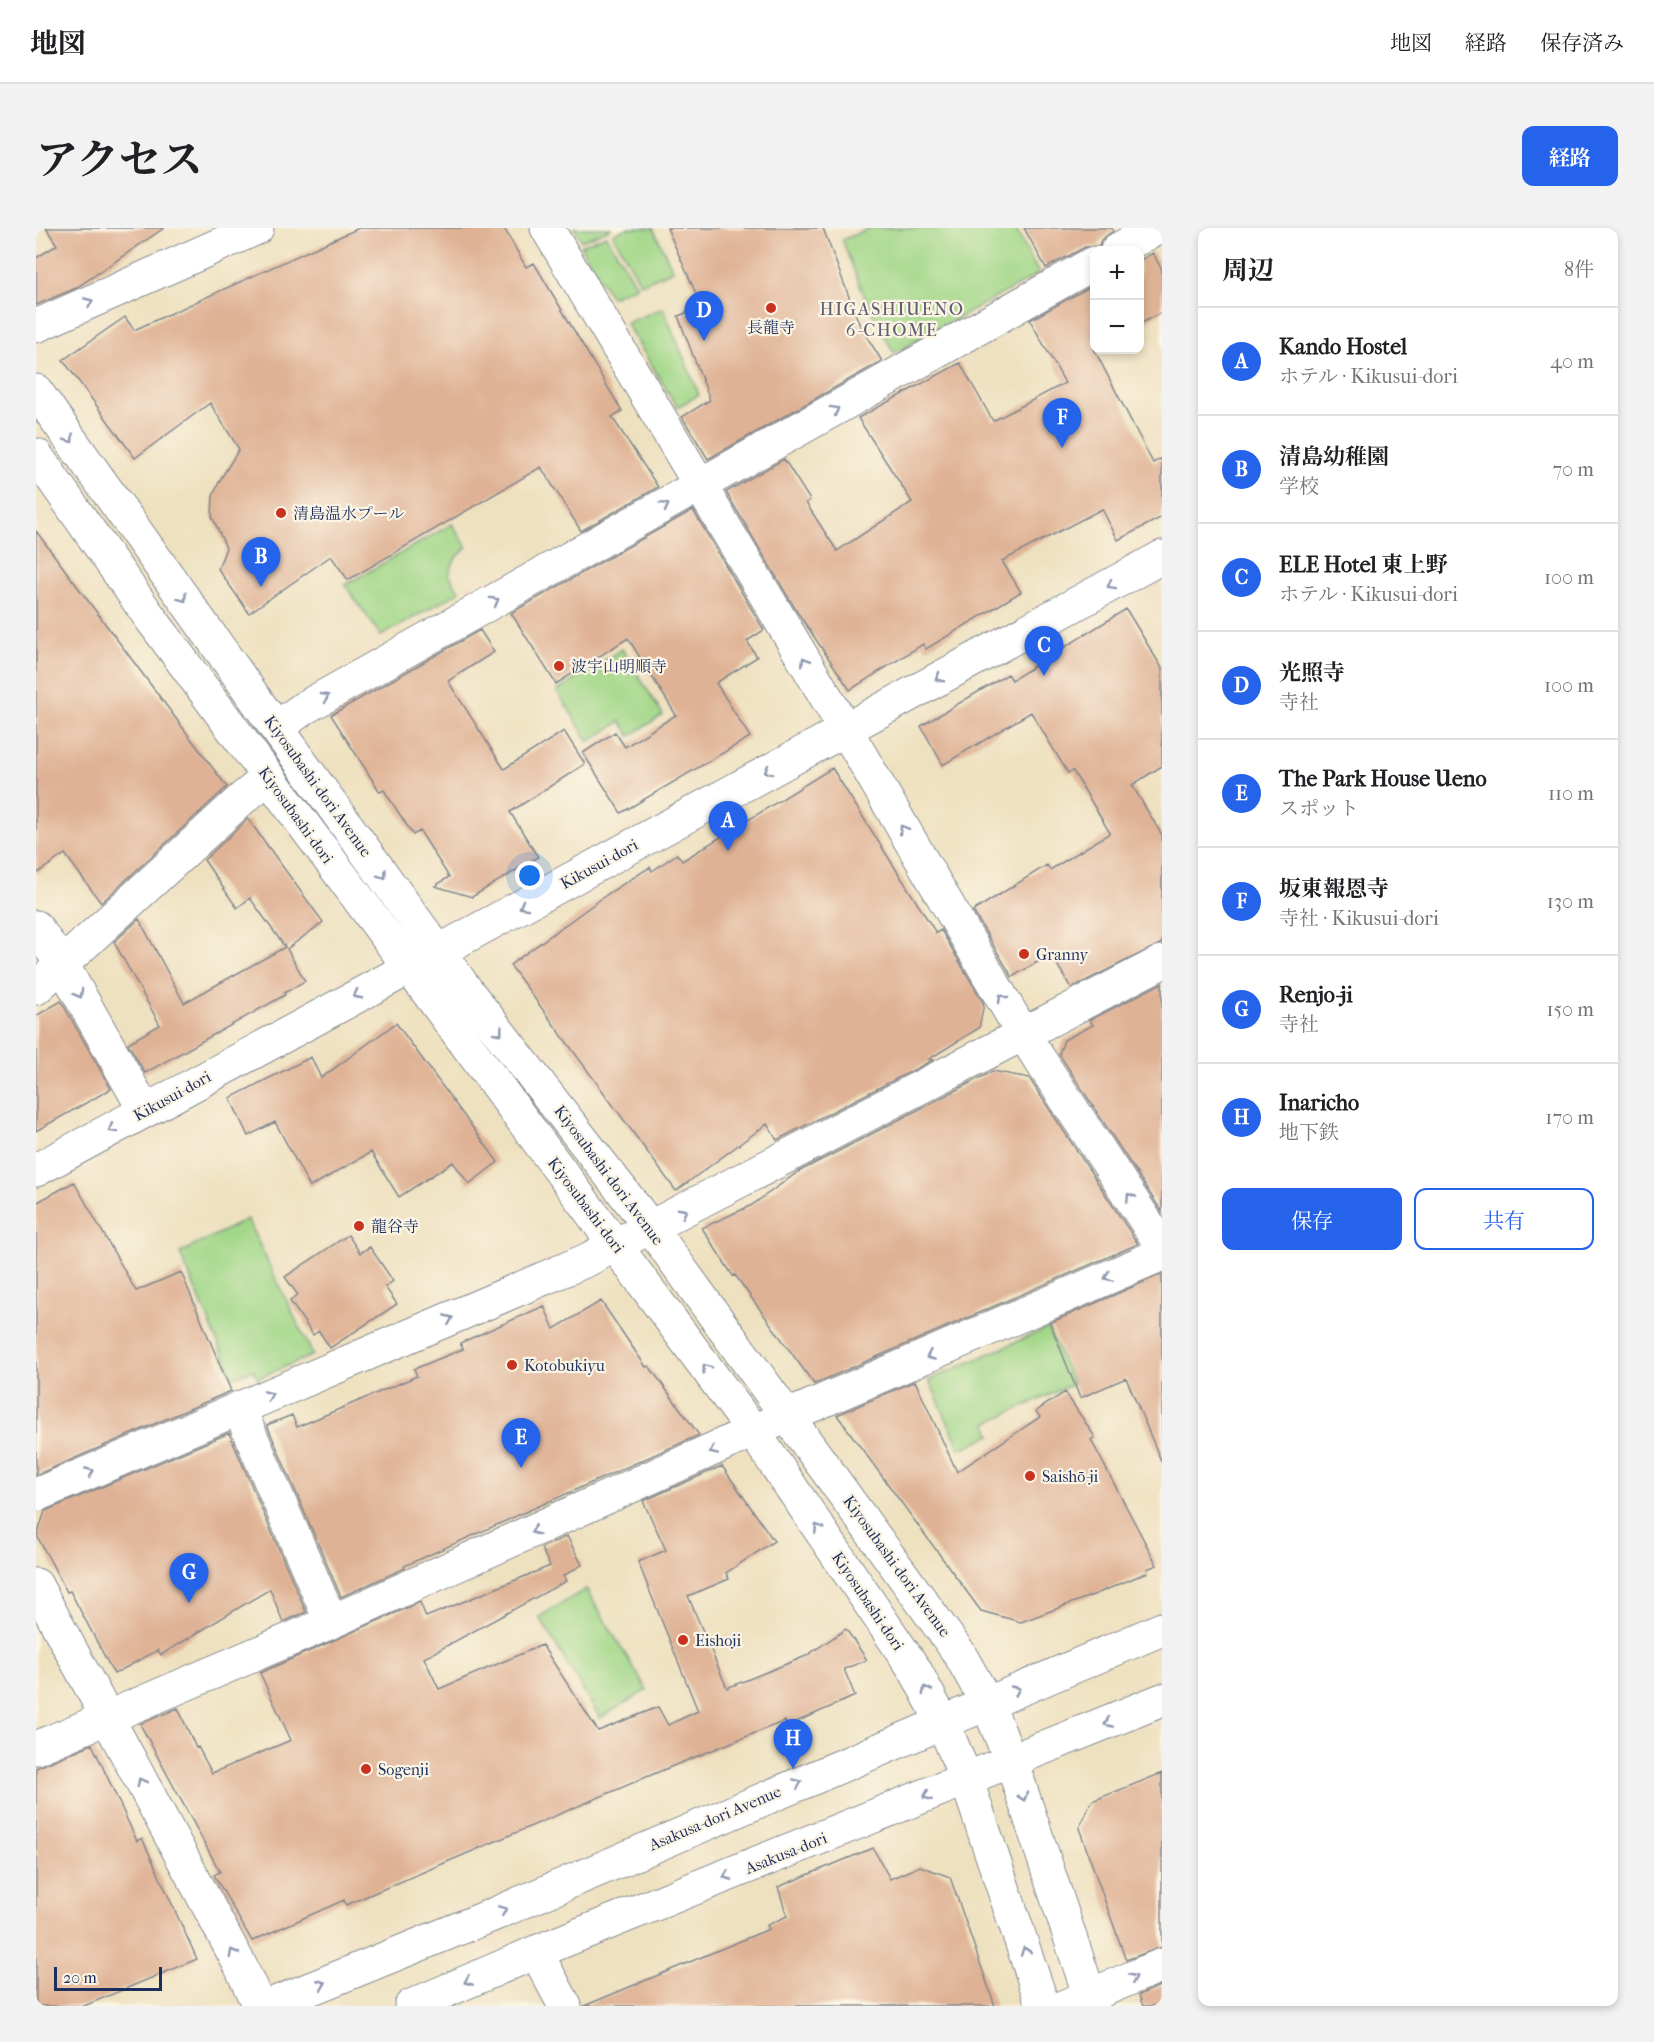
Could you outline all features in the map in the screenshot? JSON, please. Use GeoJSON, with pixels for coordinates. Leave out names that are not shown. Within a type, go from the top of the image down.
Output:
{"type":"FeatureCollection","features":[{"type":"Feature","properties":{"kind":"street"},"geometry":{"type":"LineString","coordinates":[[36,326],[257,228]]}},
{"type":"Feature","properties":{"kind":"street"},"geometry":{"type":"LineString","coordinates":[[547,228],[1023,1034],[1162,1246]]}},
{"type":"Feature","properties":{"kind":"street"},"geometry":{"type":"LineString","coordinates":[[1124,246],[1157,228]]}},
{"type":"Feature","properties":{"kind":"street"},"geometry":{"type":"LineString","coordinates":[[276,728],[304,708],[1090,266]]}},
{"type":"Feature","properties":{"kind":"street","name":"Kiyosubashi-dori Avenue"},"geometry":{"type":"LineString","coordinates":[[36,391],[439,952],[651,1228],[959,1653],[987,1704],[1012,1763],[1082,2003]]}},
{"type":"Feature","properties":{"kind":"street","name":"Kiyosubashi-dori"},"geometry":{"type":"LineString","coordinates":[[36,455],[149,616],[268,778],[753,1431],[915,1670],[943,1723],[967,1781],[1043,2006]]}},
{"type":"Feature","properties":{"kind":"street","name":"Kikusui-dori"},"geometry":{"type":"LineString","coordinates":[[36,1170],[1162,557]]}},
{"type":"Feature","properties":{"kind":"street"},"geometry":{"type":"LineString","coordinates":[[36,988],[243,798],[268,778]]}},
{"type":"Feature","properties":{"kind":"street"},"geometry":{"type":"LineString","coordinates":[[36,927],[62,964],[145,1111]]}},
{"type":"Feature","properties":{"kind":"street"},"geometry":{"type":"LineString","coordinates":[[36,1495],[616,1246],[1162,962]]}},
{"type":"Feature","properties":{"kind":"street"},"geometry":{"type":"LineString","coordinates":[[36,1748],[331,1622],[753,1431],[789,1418],[1162,1254]]}},
{"type":"Feature","properties":{"kind":"street"},"geometry":{"type":"LineString","coordinates":[[239,1408],[331,1622]]}},
{"type":"Feature","properties":{"kind":"street"},"geometry":{"type":"LineString","coordinates":[[36,1586],[259,2006]]}},
{"type":"Feature","properties":{"kind":"street","name":"Asakusa-dori Avenue"},"geometry":{"type":"LineString","coordinates":[[268,2006],[490,1916],[875,1749],[943,1723],[1162,1629]]}},
{"type":"Feature","properties":{"kind":"street","name":"Asakusa-dori"},"geometry":{"type":"LineString","coordinates":[[411,2006],[536,1952],[1012,1763],[1162,1700]]}},
{"type":"Feature","properties":{"kind":"street"},"geometry":{"type":"LineString","coordinates":[[536,1952],[565,2006]]}},
{"type":"Feature","properties":{"kind":"street"},"geometry":{"type":"LineString","coordinates":[[1082,2003],[1162,1965]]}},
{"type":"Feature","properties":{"kind":"green space"},"geometry":{"type":"Polygon","coordinates":[[[574,228],[612,228],[582,241],[574,228]]]}},
{"type":"Feature","properties":{"kind":"green space"},"geometry":{"type":"Polygon","coordinates":[[[627,228],[653,228],[673,270],[641,284],[613,234],[627,228]]]}},
{"type":"Feature","properties":{"kind":"green space"},"geometry":{"type":"Polygon","coordinates":[[[870,228],[1015,228],[1039,274],[894,353],[867,303],[842,240],[870,228]]]}},
{"type":"Feature","properties":{"kind":"green space"},"geometry":{"type":"Polygon","coordinates":[[[606,235],[637,286],[611,297],[580,246],[606,235]]]}},
{"type":"Feature","properties":{"kind":"green space"},"geometry":{"type":"Polygon","coordinates":[[[663,308],[699,395],[677,407],[626,323],[663,308]]]}},
{"type":"Feature","properties":{"kind":"green space"},"geometry":{"type":"Polygon","coordinates":[[[452,524],[467,547],[455,559],[449,574],[459,592],[381,636],[345,585],[452,524]]]}},
{"type":"Feature","properties":{"kind":"green space"},"geometry":{"type":"Polygon","coordinates":[[[622,649],[663,715],[630,736],[621,721],[589,742],[557,691],[622,649]]]}},
{"type":"Feature","properties":{"kind":"green space"},"geometry":{"type":"Polygon","coordinates":[[[247,1219],[313,1355],[258,1378],[253,1369],[233,1378],[180,1253],[247,1219]]]}},
{"type":"Feature","properties":{"kind":"green space"},"geometry":{"type":"Polygon","coordinates":[[[1048,1328],[1073,1384],[987,1423],[991,1435],[960,1449],[929,1380],[1048,1328]]]}},
{"type":"Feature","properties":{"kind":"green space"},"geometry":{"type":"Polygon","coordinates":[[[586,1589],[647,1690],[600,1718],[539,1617],[586,1589]]]}},
{"type":"Feature","properties":{"kind":"building"},"geometry":{"type":"Polygon","coordinates":[[[46,228],[164,228],[76,288],[36,305],[36,258],[57,245],[46,228]]]}},
{"type":"Feature","properties":{"kind":"building"},"geometry":{"type":"Polygon","coordinates":[[[359,228],[504,228],[526,267],[534,263],[622,411],[612,417],[658,487],[581,531],[541,467],[348,580],[331,556],[249,613],[218,569],[226,548],[212,516],[213,496],[239,449],[210,403],[135,458],[63,360],[125,317],[134,330],[359,228]]]}},
{"type":"Feature","properties":{"kind":"building"},"geometry":{"type":"Polygon","coordinates":[[[667,228],[823,228],[860,326],[882,361],[708,459],[682,417],[710,400],[678,316],[702,307],[667,228]]]}},
{"type":"Feature","properties":{"kind":"building"},"geometry":{"type":"Polygon","coordinates":[[[1024,228],[1112,228],[1113,231],[1101,240],[1099,246],[1085,247],[1046,268],[1024,228]]]}},
{"type":"Feature","properties":{"kind":"building"},"geometry":{"type":"Polygon","coordinates":[[[1153,253],[1162,270],[1162,312],[1144,322],[1144,300],[1144,258],[1153,253]]]}},
{"type":"Feature","properties":{"kind":"building"},"geometry":{"type":"Polygon","coordinates":[[[1090,287],[1090,354],[1097,354],[1153,463],[1162,458],[1162,517],[1118,540],[1102,509],[1002,561],[1021,592],[926,649],[923,644],[850,690],[796,610],[726,492],[784,459],[810,500],[806,503],[837,551],[912,502],[858,418],[960,363],[993,421],[1065,383],[1030,320],[1090,287]]]}},
{"type":"Feature","properties":{"kind":"building"},"geometry":{"type":"Polygon","coordinates":[[[693,510],[764,630],[747,641],[757,657],[716,683],[750,737],[621,813],[583,753],[615,732],[625,747],[676,715],[628,638],[556,684],[511,613],[693,510]]]}},
{"type":"Feature","properties":{"kind":"building"},"geometry":{"type":"Polygon","coordinates":[[[36,531],[227,787],[101,903],[65,854],[36,874],[36,531]]]}},
{"type":"Feature","properties":{"kind":"building"},"geometry":{"type":"Polygon","coordinates":[[[1126,609],[1162,668],[1162,766],[1132,785],[1162,835],[1162,943],[1071,988],[1051,954],[1012,977],[973,911],[1047,865],[1050,870],[1110,833],[1073,771],[1068,773],[1031,712],[943,765],[921,726],[1008,674],[1012,680],[1126,609]]]}},
{"type":"Feature","properties":{"kind":"building"},"geometry":{"type":"Polygon","coordinates":[[[480,630],[494,652],[448,681],[504,769],[564,731],[585,764],[510,812],[538,857],[472,897],[435,886],[449,877],[420,831],[413,835],[384,790],[380,792],[331,715],[480,630]]]}},
{"type":"Feature","properties":{"kind":"building"},"geometry":{"type":"Polygon","coordinates":[[[832,768],[936,933],[941,930],[984,1004],[979,1028],[929,1059],[933,1060],[777,1140],[767,1124],[676,1191],[510,965],[609,893],[650,867],[652,871],[677,854],[682,861],[832,768]]]}},
{"type":"Feature","properties":{"kind":"building"},"geometry":{"type":"Polygon","coordinates":[[[248,819],[323,922],[287,949],[305,981],[284,993],[285,995],[145,1073],[128,1043],[160,1025],[114,942],[139,919],[184,1003],[285,947],[250,898],[237,908],[204,860],[248,819]]]}},
{"type":"Feature","properties":{"kind":"building"},"geometry":{"type":"Polygon","coordinates":[[[1162,983],[1162,1212],[1059,1054],[1064,1040],[1093,1025],[1090,1020],[1162,983]]]}},
{"type":"Feature","properties":{"kind":"building"},"geometry":{"type":"Polygon","coordinates":[[[61,1001],[111,1089],[36,1131],[36,1016],[61,1001]]]}},
{"type":"Feature","properties":{"kind":"building"},"geometry":{"type":"Polygon","coordinates":[[[396,1023],[498,1162],[469,1184],[453,1162],[399,1197],[371,1152],[310,1187],[275,1122],[248,1136],[230,1098],[311,1057],[321,1078],[396,1023]]]}},
{"type":"Feature","properties":{"kind":"building"},"geometry":{"type":"Polygon","coordinates":[[[993,1071],[1029,1078],[1138,1244],[814,1384],[735,1275],[733,1276],[702,1228],[752,1205],[798,1172],[993,1071]]]}},
{"type":"Feature","properties":{"kind":"building"},"geometry":{"type":"Polygon","coordinates":[[[74,1182],[136,1291],[181,1272],[231,1391],[36,1475],[36,1203],[74,1182]]]}},
{"type":"Feature","properties":{"kind":"building"},"geometry":{"type":"Polygon","coordinates":[[[348,1235],[360,1253],[370,1247],[393,1281],[385,1287],[397,1304],[330,1348],[319,1331],[313,1335],[290,1301],[298,1295],[285,1277],[348,1235]]]}},
{"type":"Feature","properties":{"kind":"building"},"geometry":{"type":"Polygon","coordinates":[[[1162,1274],[1162,1463],[1126,1378],[1080,1398],[1050,1323],[1162,1274]]]}},
{"type":"Feature","properties":{"kind":"building"},"geometry":{"type":"Polygon","coordinates":[[[601,1301],[646,1367],[649,1366],[699,1435],[404,1566],[405,1568],[341,1597],[267,1425],[292,1415],[297,1427],[417,1376],[414,1369],[463,1349],[460,1343],[544,1306],[554,1329],[601,1301]]]}},
{"type":"Feature","properties":{"kind":"building"},"geometry":{"type":"Polygon","coordinates":[[[915,1381],[957,1472],[1040,1417],[1036,1411],[1065,1392],[1095,1437],[1091,1440],[1157,1565],[1147,1569],[1148,1572],[1096,1594],[1021,1622],[981,1611],[837,1415],[915,1381]]]}},
{"type":"Feature","properties":{"kind":"building"},"geometry":{"type":"Polygon","coordinates":[[[229,1433],[306,1612],[283,1622],[270,1589],[161,1655],[158,1650],[114,1674],[70,1591],[67,1592],[37,1536],[45,1511],[229,1433]]]}},
{"type":"Feature","properties":{"kind":"building"},"geometry":{"type":"Polygon","coordinates":[[[722,1466],[774,1541],[726,1573],[729,1579],[688,1596],[727,1688],[806,1656],[846,1629],[867,1660],[844,1669],[855,1696],[787,1726],[785,1721],[663,1770],[346,1905],[344,1900],[252,1941],[214,1875],[220,1872],[140,1724],[178,1708],[196,1748],[198,1747],[212,1773],[291,1740],[260,1673],[420,1602],[426,1617],[550,1566],[541,1548],[567,1536],[582,1565],[563,1576],[566,1581],[424,1658],[439,1689],[542,1645],[598,1731],[658,1707],[668,1725],[698,1711],[638,1562],[666,1550],[643,1501],[722,1466]]]}},
{"type":"Feature","properties":{"kind":"building"},"geometry":{"type":"Polygon","coordinates":[[[92,1744],[137,1841],[142,1838],[197,1959],[84,2006],[36,2006],[36,1768],[92,1744]]]}},
{"type":"Feature","properties":{"kind":"building"},"geometry":{"type":"Polygon","coordinates":[[[1162,1773],[1162,1947],[1126,1960],[1079,1828],[1092,1801],[1162,1773]]]}},
{"type":"Feature","properties":{"kind":"building"},"geometry":{"type":"Polygon","coordinates":[[[873,1848],[890,1879],[920,1866],[950,1877],[995,2006],[584,2006],[769,1929],[767,1925],[787,1916],[778,1887],[873,1848]]]}},
{"type":"Feature","properties":{"kind":"building"},"geometry":{"type":"Polygon","coordinates":[[[1162,1985],[1162,2006],[1143,2006],[1139,1995],[1162,1985]]]}},
{"type":"Feature","properties":{"kind":"place","name":"長龍寺"},"geometry":{"type":"Point","coordinates":[771,308]}},
{"type":"Feature","properties":{"kind":"place","name":"光照寺"},"geometry":{"type":"Point","coordinates":[704,341]}},
{"type":"Feature","properties":{"kind":"place","name":"坂東報恩寺"},"geometry":{"type":"Point","coordinates":[1062,448]}},
{"type":"Feature","properties":{"kind":"place","name":"清島温水プール"},"geometry":{"type":"Point","coordinates":[281,513]}},
{"type":"Feature","properties":{"kind":"place","name":"清島幼稚園"},"geometry":{"type":"Point","coordinates":[261,587]}},
{"type":"Feature","properties":{"kind":"place","name":"波宇山明順寺"},"geometry":{"type":"Point","coordinates":[559,666]}},
{"type":"Feature","properties":{"kind":"place","name":"ELE Hotel 東上野"},"geometry":{"type":"Point","coordinates":[1044,676]}},
{"type":"Feature","properties":{"kind":"place","name":"Kando Hostel"},"geometry":{"type":"Point","coordinates":[728,851]}},
{"type":"Feature","properties":{"kind":"place","name":"Granny"},"geometry":{"type":"Point","coordinates":[1024,954]}},
{"type":"Feature","properties":{"kind":"place","name":"龍谷寺"},"geometry":{"type":"Point","coordinates":[359,1226]}},
{"type":"Feature","properties":{"kind":"place","name":"Kotobukiyu"},"geometry":{"type":"Point","coordinates":[512,1365]}},
{"type":"Feature","properties":{"kind":"place","name":"The Park House Ueno"},"geometry":{"type":"Point","coordinates":[521,1468]}},
{"type":"Feature","properties":{"kind":"place","name":"Saishō-ji"},"geometry":{"type":"Point","coordinates":[1030,1476]}},
{"type":"Feature","properties":{"kind":"place","name":"Renjo-ji"},"geometry":{"type":"Point","coordinates":[189,1603]}},
{"type":"Feature","properties":{"kind":"place","name":"Eishoji"},"geometry":{"type":"Point","coordinates":[683,1640]}},
{"type":"Feature","properties":{"kind":"place","name":"Sogenji"},"geometry":{"type":"Point","coordinates":[366,1769]}},
{"type":"Feature","properties":{"kind":"place","name":"Inaricho"},"geometry":{"type":"Point","coordinates":[793,1769]}},
{"type":"Feature","properties":{"kind":"district","name":"HIGASHIUENO 6-CHOME"},"geometry":{"type":"Point","coordinates":[892,319]}}]}
